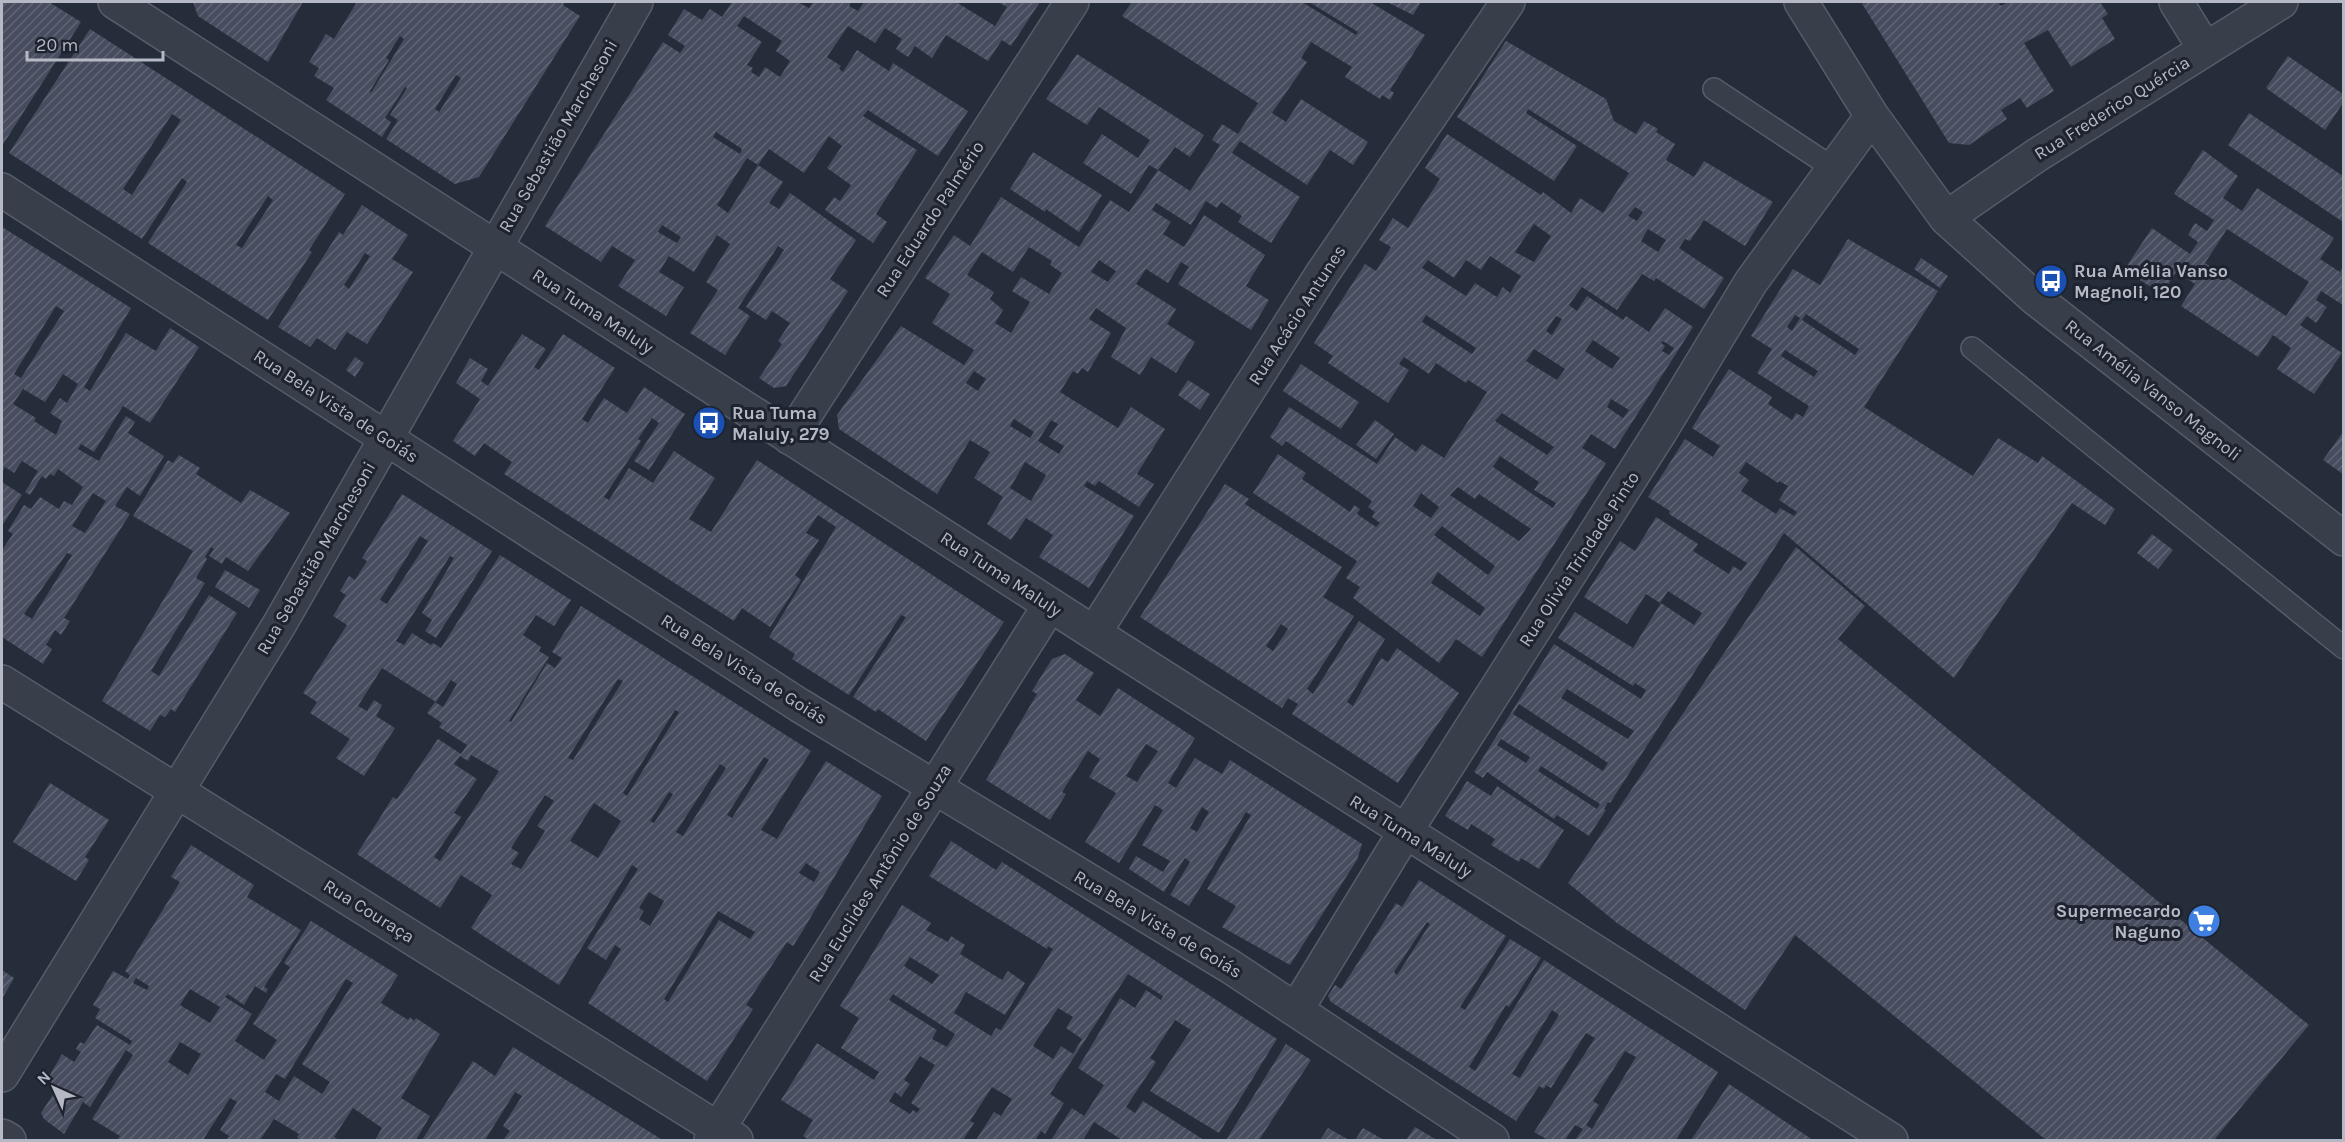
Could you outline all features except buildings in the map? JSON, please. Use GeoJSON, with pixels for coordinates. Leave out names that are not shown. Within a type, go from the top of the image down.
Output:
{"type":"FeatureCollection","features":[{"type":"Feature","properties":{"kind":"street","name":"Rua Tuma Maluly"},"geometry":{"type":"LineString","coordinates":[[115,2],[150,11],[494,247],[1405,832],[1891,1140]]}},
{"type":"Feature","properties":{"kind":"street","name":"Rua Sebastião Marchesoni"},"geometry":{"type":"LineString","coordinates":[[2,1076],[279,625],[385,436],[636,2]]}},
{"type":"Feature","properties":{"kind":"street","name":"Rua Eduardo Palmério"},"geometry":{"type":"LineString","coordinates":[[790,438],[1072,2]]}},
{"type":"Feature","properties":{"kind":"street","name":"Rua Acácio Antunes"},"geometry":{"type":"LineString","coordinates":[[1094,633],[1322,274],[1508,2]]}},
{"type":"Feature","properties":{"kind":"street","name":"Rua Amélia Vanso Magnoli"},"geometry":{"type":"LineString","coordinates":[[1801,2],[1872,116],[1946,218],[2036,299],[2343,539]]}},
{"type":"Feature","properties":{"kind":"street"},"geometry":{"type":"LineString","coordinates":[[2176,2],[2205,49]]}},
{"type":"Feature","properties":{"kind":"street","name":"Rua Frederico Quércia"},"geometry":{"type":"LineString","coordinates":[[1946,218],[2037,155],[2281,2]]}},
{"type":"Feature","properties":{"kind":"street","name":"Rua Olivia Trindade Pinto"},"geometry":{"type":"LineString","coordinates":[[1296,1010],[1405,832],[1660,432],[1751,282],[1872,116]]}},
{"type":"Feature","properties":{"kind":"street","name":"Rua Bela Vista de Goiás"},"geometry":{"type":"LineString","coordinates":[[2,190],[799,705],[1231,967],[1492,1140]]}},
{"type":"Feature","properties":{"kind":"street","name":"Rua Euclides Antônio de Souza"},"geometry":{"type":"LineString","coordinates":[[722,1137],[935,787],[1050,605]]}},
{"type":"Feature","properties":{"kind":"street","name":"Rua Couraça"},"geometry":{"type":"LineString","coordinates":[[2,682],[722,1137]]}},
{"type":"Feature","properties":{"kind":"street"},"geometry":{"type":"LineString","coordinates":[[2,1136],[9,1140]]}},
{"type":"Feature","properties":{"kind":"lane"},"geometry":{"type":"LineString","coordinates":[[1714,89],[1833,168]]}},
{"type":"Feature","properties":{"kind":"lane"},"geometry":{"type":"LineString","coordinates":[[1972,348],[2343,648]]}},
{"type":"Feature","properties":{"kind":"place","name":"Rua Amélia Vanso Magnoli, 120"},"geometry":{"type":"Point","coordinates":[2051,281]}},
{"type":"Feature","properties":{"kind":"place","name":"Rua Tuma Maluly, 279"},"geometry":{"type":"Point","coordinates":[709,423]}},
{"type":"Feature","properties":{"kind":"place","name":"Supermecardo Naguno"},"geometry":{"type":"Point","coordinates":[2204,921]}}]}
